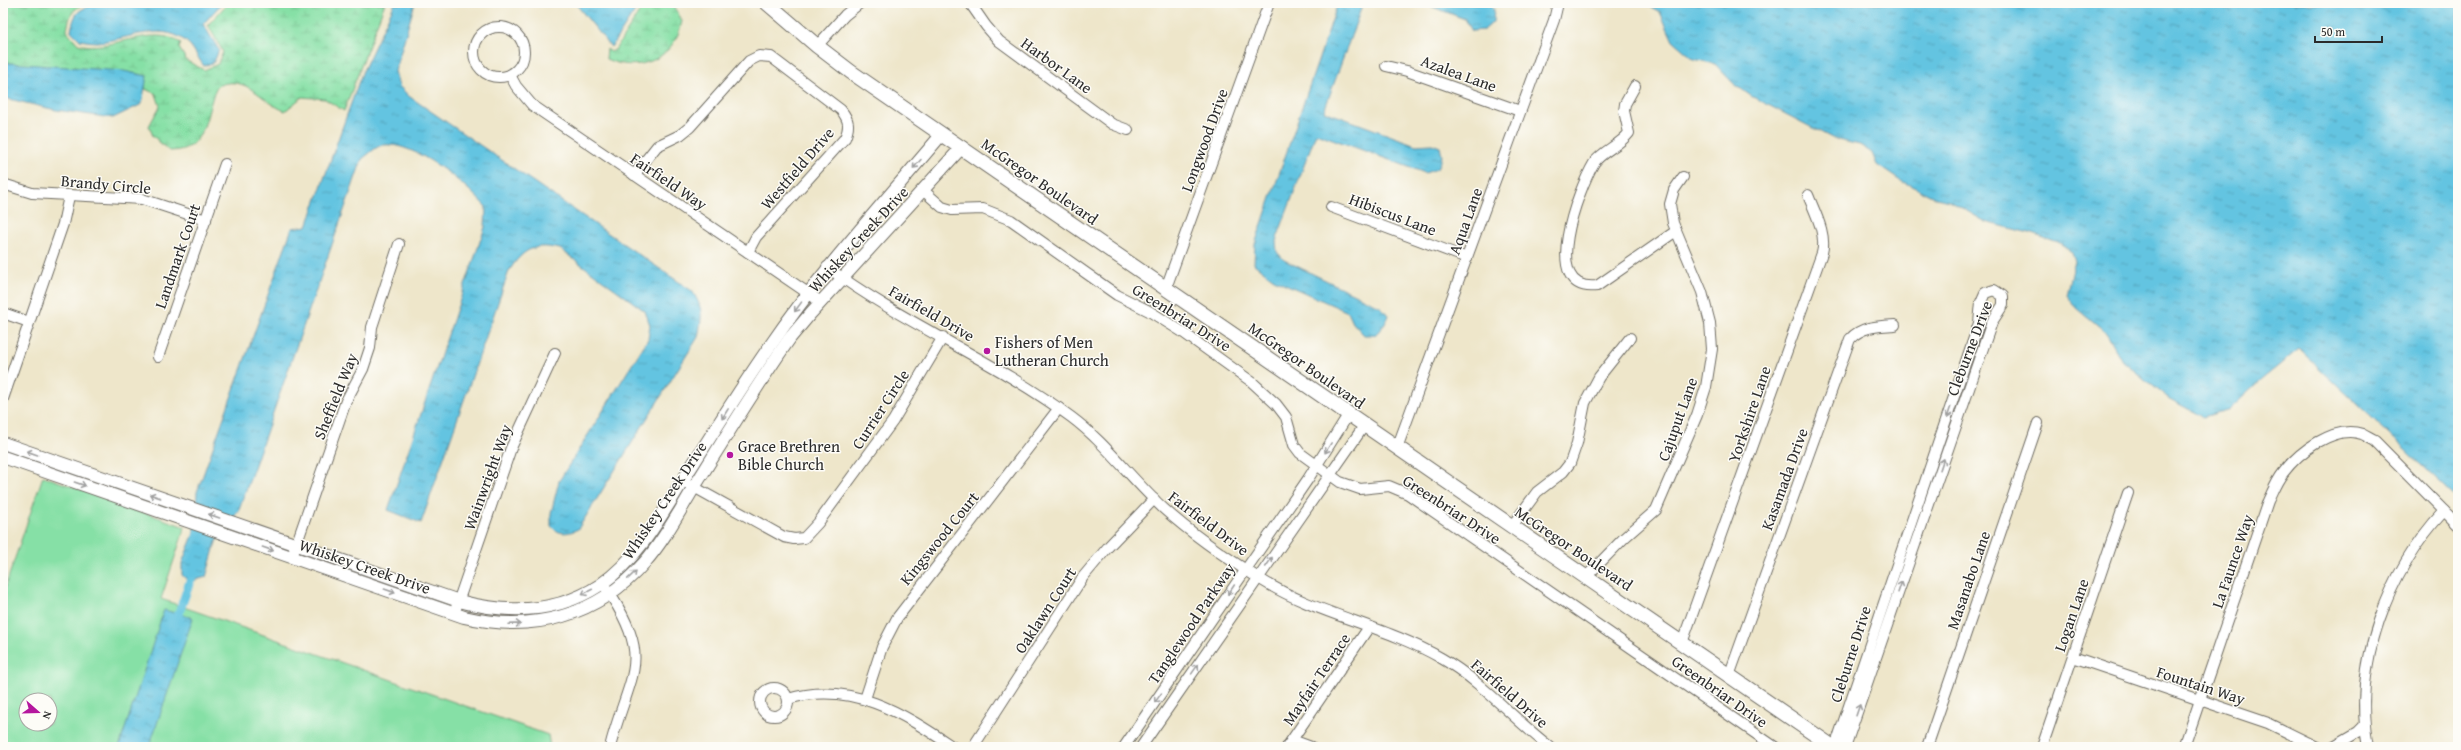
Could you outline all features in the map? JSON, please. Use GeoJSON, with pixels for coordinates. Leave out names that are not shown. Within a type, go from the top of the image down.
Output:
{"type":"FeatureCollection","features":[{"type":"Feature","properties":{"kind":"main road","name":"McGregor Boulevard"},"geometry":{"type":"LineString","coordinates":[[767,3],[817,46],[942,134],[1364,426],[1834,747]]}},
{"type":"Feature","properties":{"kind":"street"},"geometry":{"type":"LineString","coordinates":[[817,46],[845,15],[860,3]]}},
{"type":"Feature","properties":{"kind":"street","name":"Harbor Lane"},"geometry":{"type":"LineString","coordinates":[[970,3],[978,8],[999,41],[1112,124],[1128,130]]}},
{"type":"Feature","properties":{"kind":"street","name":"Longwood Drive"},"geometry":{"type":"LineString","coordinates":[[1166,288],[1270,3]]}},
{"type":"Feature","properties":{"kind":"street","name":"Aqua Lane"},"geometry":{"type":"LineString","coordinates":[[1398,448],[1558,3]]}},
{"type":"Feature","properties":{"kind":"street"},"geometry":{"type":"LineString","coordinates":[[500,27],[510,30],[518,37],[523,46],[523,56],[519,67],[510,75],[495,77],[485,73],[478,66],[474,56],[475,44],[481,34],[490,29],[500,27]]}},
{"type":"Feature","properties":{"kind":"street","name":"Westfield Drive"},"geometry":{"type":"LineString","coordinates":[[634,175],[657,146],[680,135],[690,127],[749,61],[759,56],[771,57],[841,110],[848,118],[849,129],[845,138],[756,237],[748,252]]}},
{"type":"Feature","properties":{"kind":"street","name":"Azalea Lane"},"geometry":{"type":"LineString","coordinates":[[1386,66],[1407,70],[1520,111]]}},
{"type":"Feature","properties":{"kind":"street","name":"Fairfield Way"},"geometry":{"type":"LineString","coordinates":[[510,75],[523,96],[532,105],[821,302]]}},
{"type":"Feature","properties":{"kind":"street"},"geometry":{"type":"LineString","coordinates":[[1635,86],[1624,111],[1629,133],[1621,142],[1595,162],[1569,226],[1567,241],[1567,269],[1569,276],[1576,284],[1586,287],[1602,283],[1659,241],[1676,231]]}},
{"type":"Feature","properties":{"kind":"street","name":"Whiskey Creek Drive"},"geometry":{"type":"LineString","coordinates":[[3,443],[459,601],[504,610],[524,610],[567,601],[603,583],[637,552],[743,385],[808,293],[827,267],[942,134]]}},
{"type":"Feature","properties":{"kind":"street","name":"Whiskey Creek Drive"},"geometry":{"type":"LineString","coordinates":[[3,457],[454,613],[486,622],[508,624],[531,623],[565,616],[591,605],[610,594],[646,561],[772,364],[821,302],[924,191],[962,147]]}},
{"type":"Feature","properties":{"kind":"street","name":"Landmark Court"},"geometry":{"type":"LineString","coordinates":[[158,358],[225,164]]}},
{"type":"Feature","properties":{"kind":"street","name":"Cajuput Lane"},"geometry":{"type":"LineString","coordinates":[[1586,577],[1624,538],[1656,510],[1697,415],[1706,387],[1712,349],[1710,323],[1702,292],[1673,223],[1670,204],[1674,190],[1683,177]]}},
{"type":"Feature","properties":{"kind":"street","name":"Brandy Circle"},"geometry":{"type":"LineString","coordinates":[[3,184],[32,193],[142,199],[206,220]]}},
{"type":"Feature","properties":{"kind":"street","name":"Greenbriar Drive"},"geometry":{"type":"LineString","coordinates":[[924,191],[947,208],[983,209],[1011,220],[1118,295],[1149,310],[1252,382],[1276,404],[1286,417],[1294,445],[1308,460],[1351,487],[1360,489],[1389,486],[1408,494],[1775,747]]}},
{"type":"Feature","properties":{"kind":"street","name":"Yorkshire Lane"},"geometry":{"type":"LineString","coordinates":[[1682,643],[1825,244],[1823,233],[1808,195]]}},
{"type":"Feature","properties":{"kind":"street"},"geometry":{"type":"LineString","coordinates":[[3,399],[63,224],[69,196]]}},
{"type":"Feature","properties":{"kind":"street","name":"Hibiscus Lane"},"geometry":{"type":"LineString","coordinates":[[1331,207],[1467,258]]}},
{"type":"Feature","properties":{"kind":"street","name":"Sheffield Way"},"geometry":{"type":"LineString","coordinates":[[292,557],[346,400],[363,369],[370,348],[372,327],[399,244]]}},
{"type":"Feature","properties":{"kind":"street","name":"Fairfield Drive"},"geometry":{"type":"LineString","coordinates":[[827,267],[843,279],[1035,391],[1059,408],[1090,432],[1154,499],[1181,523],[1258,578],[1298,599],[1423,648],[1470,676],[1550,747]]}},
{"type":"Feature","properties":{"kind":"street","name":"Cleburne Drive"},"geometry":{"type":"LineString","coordinates":[[1834,747],[1979,322],[1981,302],[1985,293],[1994,290],[2003,296],[2003,306],[1992,322],[1845,747]]}},
{"type":"Feature","properties":{"kind":"street"},"geometry":{"type":"LineString","coordinates":[[3,314],[29,322]]}},
{"type":"Feature","properties":{"kind":"street","name":"Kasamada Drive"},"geometry":{"type":"LineString","coordinates":[[1729,676],[1850,339],[1857,332],[1866,328],[1895,325]]}},
{"type":"Feature","properties":{"kind":"street","name":"Currier Circle"},"geometry":{"type":"LineString","coordinates":[[683,481],[784,537],[794,539],[804,538],[818,523],[874,449],[943,337]]}},
{"type":"Feature","properties":{"kind":"street"},"geometry":{"type":"LineString","coordinates":[[1512,526],[1537,492],[1570,463],[1577,443],[1585,403],[1599,377],[1630,338]]}},
{"type":"Feature","properties":{"kind":"street","name":"Wainwright Way"},"geometry":{"type":"LineString","coordinates":[[454,613],[512,448],[555,353]]}},
{"type":"Feature","properties":{"kind":"street","name":"Kingswood Court"},"geometry":{"type":"LineString","coordinates":[[865,699],[874,666],[897,618],[1059,408]]}},
{"type":"Feature","properties":{"kind":"street","name":"Tanglewood Parkway"},"geometry":{"type":"LineString","coordinates":[[1124,747],[1317,465],[1348,414]]}},
{"type":"Feature","properties":{"kind":"street","name":"Masanabo Lane"},"geometry":{"type":"LineString","coordinates":[[1927,747],[2038,423]]}},
{"type":"Feature","properties":{"kind":"street","name":"Tanglewood Parkway"},"geometry":{"type":"LineString","coordinates":[[1141,747],[1364,426]]}},
{"type":"Feature","properties":{"kind":"street","name":"La Faunce Way"},"geometry":{"type":"LineString","coordinates":[[2184,747],[2276,483],[2295,460],[2321,442],[2340,434],[2361,434],[2375,442],[2444,511]]}},
{"type":"Feature","properties":{"kind":"street","name":"Logan Lane"},"geometry":{"type":"LineString","coordinates":[[2042,747],[2128,493]]}},
{"type":"Feature","properties":{"kind":"street","name":"Oaklawn Court"},"geometry":{"type":"LineString","coordinates":[[973,747],[1083,577],[1154,499]]}},
{"type":"Feature","properties":{"kind":"street"},"geometry":{"type":"LineString","coordinates":[[2368,747],[2364,726],[2365,682],[2380,619],[2403,566],[2423,535],[2444,511],[2458,525]]}},
{"type":"Feature","properties":{"kind":"street"},"geometry":{"type":"LineString","coordinates":[[1914,512],[1925,515]]}},
{"type":"Feature","properties":{"kind":"street"},"geometry":{"type":"LineString","coordinates":[[603,583],[629,627],[634,643],[635,661],[631,686],[610,747]]}},
{"type":"Feature","properties":{"kind":"street","name":"Mayfair Terrace"},"geometry":{"type":"LineString","coordinates":[[1290,743],[1369,627]]}},
{"type":"Feature","properties":{"kind":"street","name":"Fountain Way"},"geometry":{"type":"LineString","coordinates":[[2073,657],[2200,701],[2268,722],[2317,747]]}},
{"type":"Feature","properties":{"kind":"street"},"geometry":{"type":"LineString","coordinates":[[788,699],[820,693],[865,699],[901,713],[953,747]]}},
{"type":"Feature","properties":{"kind":"street"},"geometry":{"type":"LineString","coordinates":[[2332,747],[2358,732],[2364,726]]}},
{"type":"Feature","properties":{"kind":"street"},"geometry":{"type":"LineString","coordinates":[[1290,743],[1310,747]]}},
{"type":"Feature","properties":{"kind":"green space"},"geometry":{"type":"Polygon","coordinates":[[[3,3],[88,3],[78,7],[72,13],[69,21],[67,31],[78,44],[90,46],[103,45],[157,36],[170,38],[181,43],[179,48],[187,61],[204,70],[218,64],[223,52],[208,25],[228,3],[385,3],[344,111],[325,99],[302,97],[285,111],[276,107],[245,86],[237,83],[228,83],[217,86],[203,129],[192,145],[182,149],[169,151],[153,136],[149,126],[160,106],[156,94],[145,89],[146,76],[9,63],[3,60],[3,3]]]}},
{"type":"Feature","properties":{"kind":"green space"},"geometry":{"type":"Polygon","coordinates":[[[645,3],[673,3],[682,21],[678,34],[672,45],[664,54],[643,64],[631,65],[606,59],[607,49],[611,52],[615,50],[645,3]]]}},
{"type":"Feature","properties":{"kind":"green space"},"geometry":{"type":"Polygon","coordinates":[[[43,476],[185,527],[161,599],[548,735],[550,747],[3,747],[3,593],[43,476]]]}},
{"type":"Feature","properties":{"kind":"water"},"geometry":{"type":"Polygon","coordinates":[[[102,3],[222,3],[203,24],[219,50],[214,62],[204,66],[190,45],[180,37],[169,33],[146,33],[98,42],[80,40],[71,31],[77,14],[84,8],[102,3]]]}},
{"type":"Feature","properties":{"kind":"water"},"geometry":{"type":"Polygon","coordinates":[[[395,3],[415,3],[395,71],[399,86],[410,97],[692,291],[699,303],[701,313],[698,337],[578,529],[567,533],[557,531],[551,526],[551,513],[559,481],[648,339],[650,325],[645,311],[560,249],[543,247],[524,253],[514,263],[509,271],[421,523],[388,510],[485,227],[486,207],[453,176],[424,157],[396,146],[380,146],[362,159],[239,510],[216,542],[206,577],[189,582],[182,575],[182,563],[194,533],[197,492],[292,228],[307,226],[362,73],[395,3]]]}},
{"type":"Feature","properties":{"kind":"water"},"geometry":{"type":"Polygon","coordinates":[[[575,3],[640,3],[611,47],[575,3]]]}},
{"type":"Feature","properties":{"kind":"water"},"geometry":{"type":"Polygon","coordinates":[[[1338,3],[1363,3],[1324,111],[1416,145],[1432,144],[1440,147],[1442,156],[1437,169],[1425,173],[1316,133],[1276,241],[1277,252],[1284,260],[1381,307],[1388,315],[1385,324],[1375,335],[1364,335],[1353,323],[1348,312],[1274,279],[1254,264],[1255,244],[1338,3]]]}},
{"type":"Feature","properties":{"kind":"water"},"geometry":{"type":"Polygon","coordinates":[[[1422,3],[1490,3],[1494,9],[1493,22],[1484,30],[1472,31],[1465,19],[1422,3]]]}},
{"type":"Feature","properties":{"kind":"water"},"geometry":{"type":"Polygon","coordinates":[[[1643,3],[2458,3],[2458,499],[2299,349],[2261,380],[2230,409],[2203,417],[2168,398],[2122,361],[2107,334],[2076,308],[2067,295],[2075,261],[2072,252],[2058,243],[2033,234],[1986,222],[1950,201],[1936,198],[1899,180],[1877,165],[1872,153],[1860,145],[1834,139],[1751,96],[1733,83],[1715,64],[1694,59],[1673,41],[1660,12],[1643,3]]]}},
{"type":"Feature","properties":{"kind":"water"},"geometry":{"type":"Polygon","coordinates":[[[3,60],[9,63],[124,71],[147,76],[142,104],[113,118],[56,110],[9,99],[3,97],[3,60]]]}},
{"type":"Feature","properties":{"kind":"water"},"geometry":{"type":"Polygon","coordinates":[[[164,610],[193,618],[149,747],[119,747],[164,610]]]}},
{"type":"Feature","properties":{"kind":"waterway"},"geometry":{"type":"LineString","coordinates":[[175,624],[194,570]]}},
{"type":"Feature","properties":{"kind":"place","name":"Fishers of Men Lutheran Church"},"geometry":{"type":"Point","coordinates":[987,351]}},
{"type":"Feature","properties":{"kind":"place","name":"Grace Brethren Bible Church"},"geometry":{"type":"Point","coordinates":[730,455]}}]}
